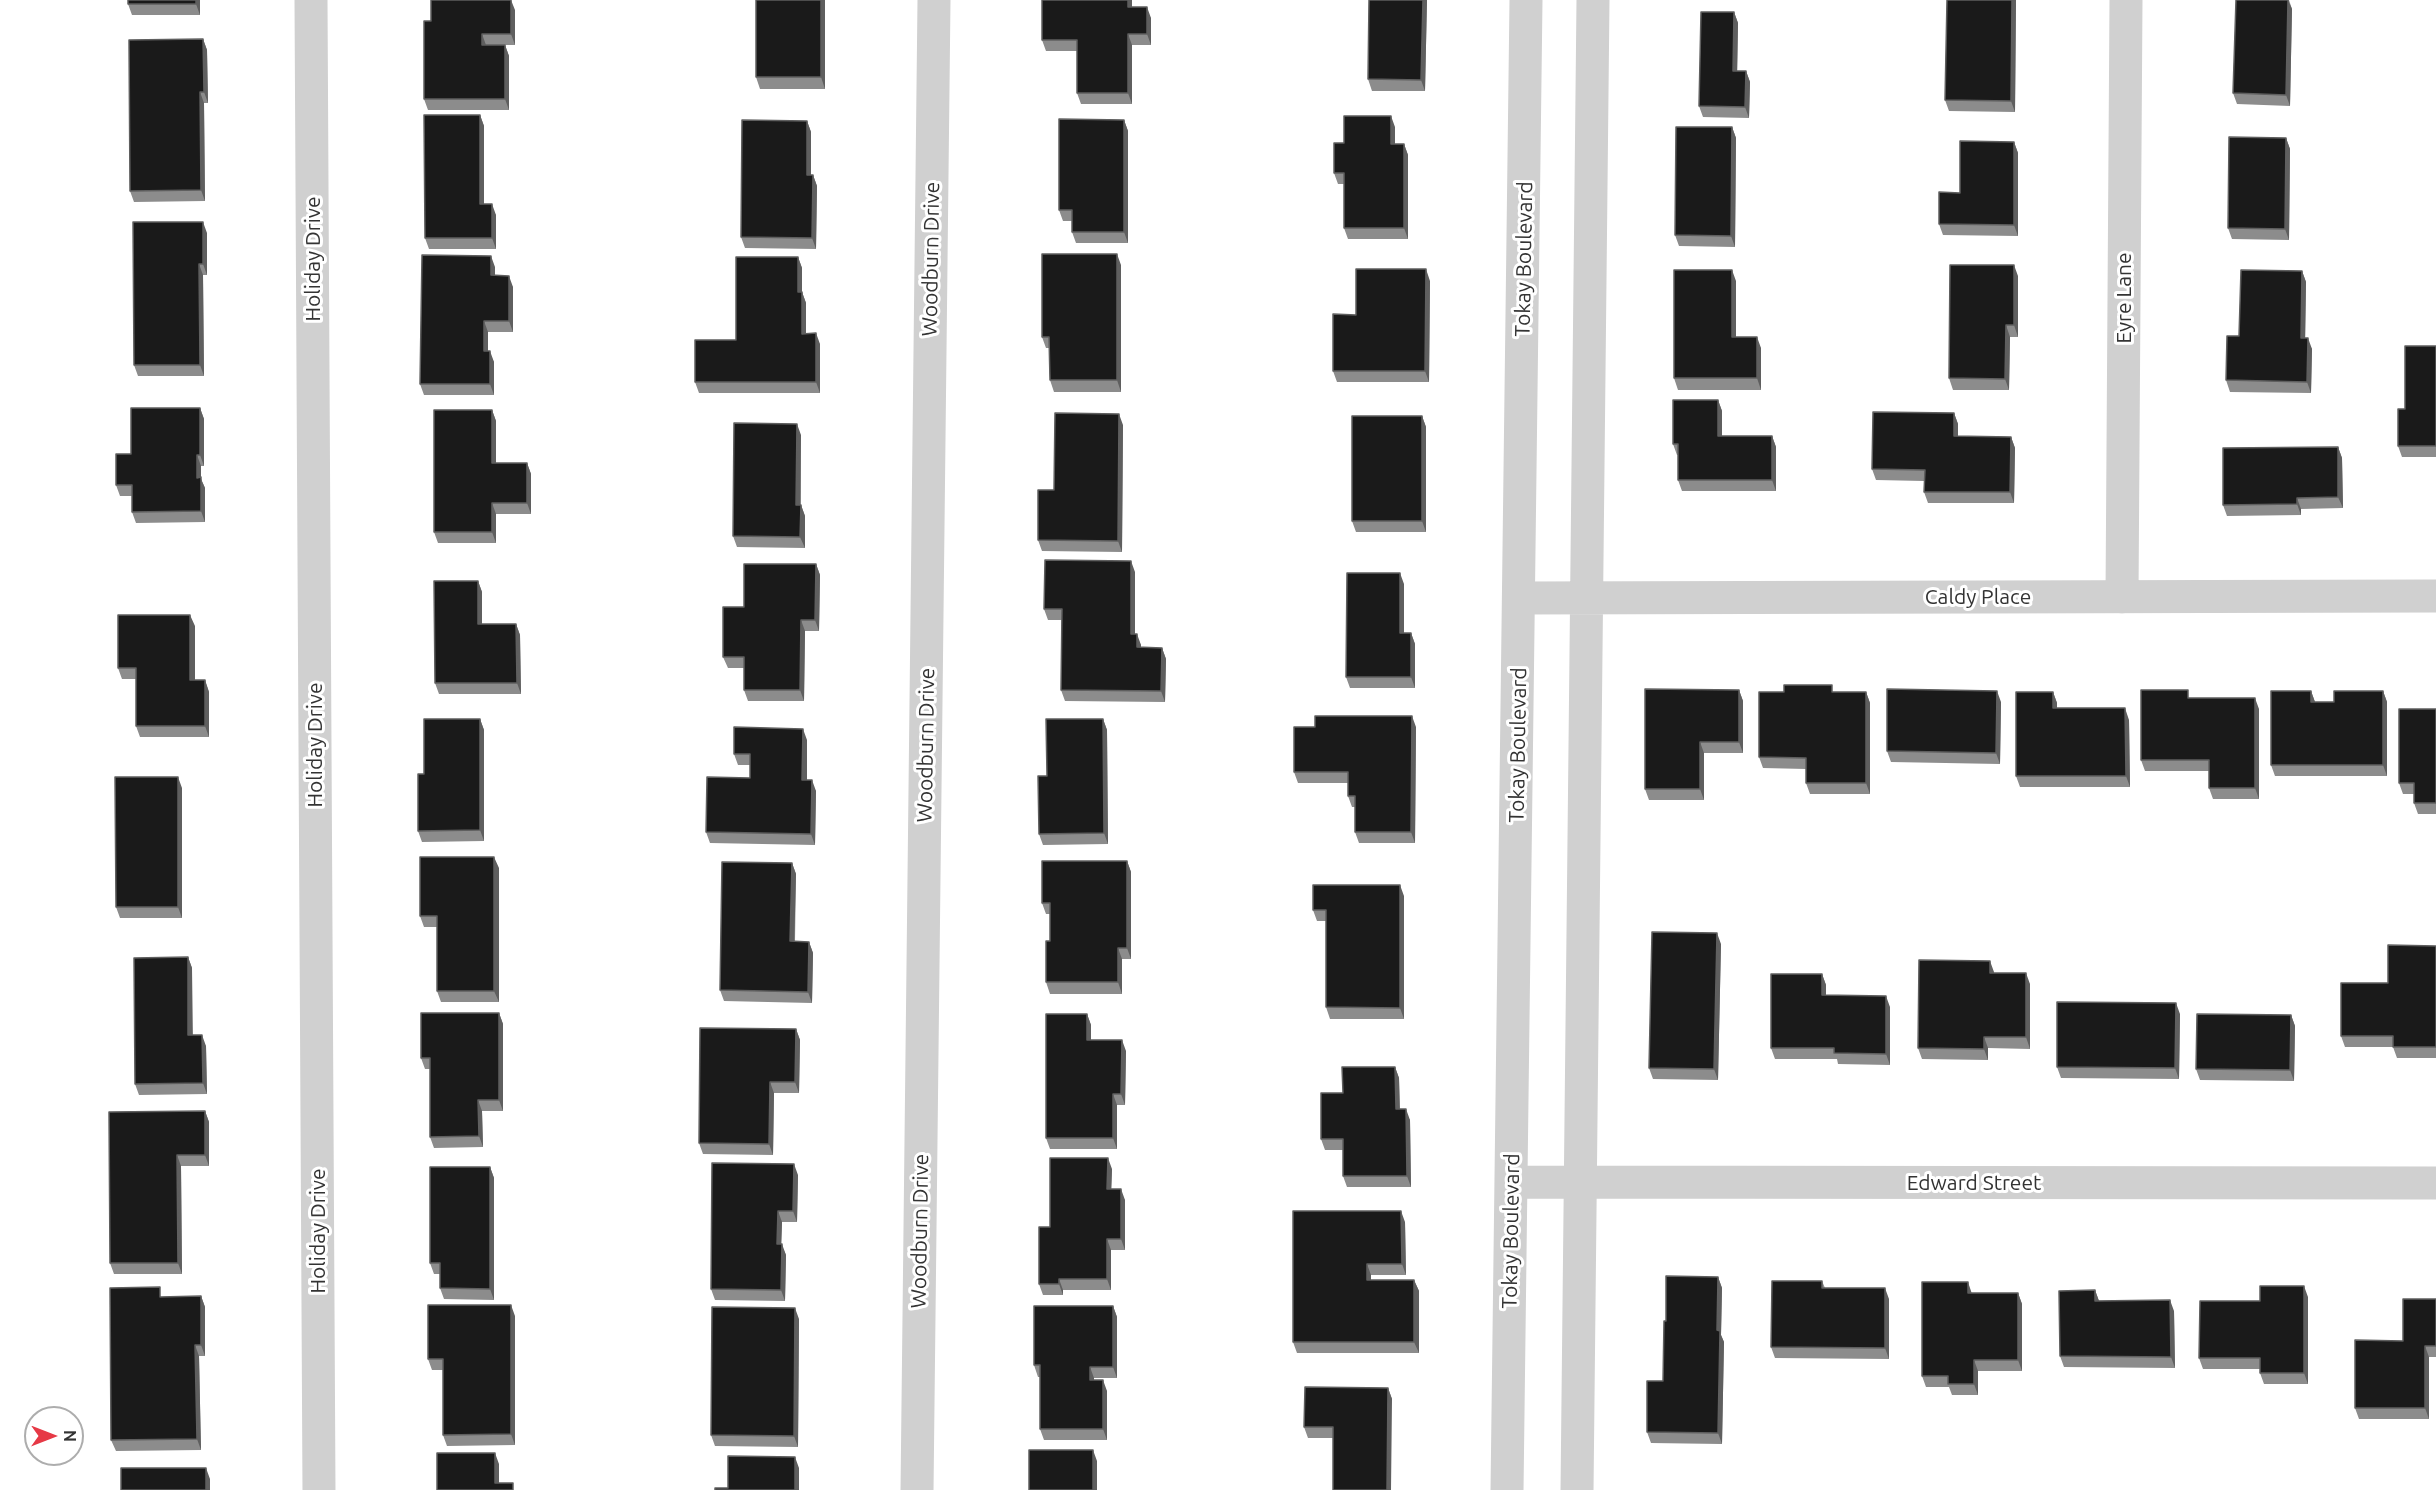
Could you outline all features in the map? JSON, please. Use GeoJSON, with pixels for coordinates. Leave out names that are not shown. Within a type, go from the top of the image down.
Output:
{"type":"FeatureCollection","features":[{"type":"Feature","properties":{"kind":"street","name":"Holiday Drive"},"geometry":{"type":"LineString","coordinates":[[311,0],[319,1490]]}},
{"type":"Feature","properties":{"kind":"street","name":"Woodburn Drive"},"geometry":{"type":"LineString","coordinates":[[917,1490],[934,0]]}},
{"type":"Feature","properties":{"kind":"street","name":"Tokay Boulevard"},"geometry":{"type":"LineString","coordinates":[[1507,1490],[1526,0]]}},
{"type":"Feature","properties":{"kind":"street"},"geometry":{"type":"LineString","coordinates":[[1577,1490],[1593,0]]}},
{"type":"Feature","properties":{"kind":"street","name":"Eyre Lane"},"geometry":{"type":"LineString","coordinates":[[2122,597],[2126,0]]}},
{"type":"Feature","properties":{"kind":"street","name":"Caldy Place"},"geometry":{"type":"LineString","coordinates":[[1520,598],[2436,596]]}},
{"type":"Feature","properties":{"kind":"street","name":"Edward Street"},"geometry":{"type":"LineString","coordinates":[[1512,1182],[2436,1184]]}},
{"type":"Feature","properties":{"kind":"building"},"geometry":{"type":"Polygon","coordinates":[[[128,0],[196,0],[196,4],[128,4],[128,0]]]}},
{"type":"Feature","properties":{"kind":"building"},"geometry":{"type":"Polygon","coordinates":[[[431,0],[511,0],[511,34],[482,34],[482,45],[505,45],[505,99],[424,99],[424,21],[431,21],[431,0]]]}},
{"type":"Feature","properties":{"kind":"building"},"geometry":{"type":"Polygon","coordinates":[[[756,0],[821,0],[821,77],[756,77],[756,0]]]}},
{"type":"Feature","properties":{"kind":"building"},"geometry":{"type":"Polygon","coordinates":[[[1042,0],[1128,0],[1128,7],[1147,7],[1147,34],[1128,34],[1128,93],[1077,93],[1077,40],[1042,40],[1042,0]]]}},
{"type":"Feature","properties":{"kind":"building"},"geometry":{"type":"Polygon","coordinates":[[[1369,0],[1423,0],[1421,80],[1368,79],[1369,0]]]}},
{"type":"Feature","properties":{"kind":"building"},"geometry":{"type":"Polygon","coordinates":[[[1947,0],[2012,0],[2011,101],[1945,100],[1947,0]]]}},
{"type":"Feature","properties":{"kind":"building"},"geometry":{"type":"Polygon","coordinates":[[[2236,0],[2288,0],[2286,95],[2233,93],[2236,0]]]}},
{"type":"Feature","properties":{"kind":"building"},"geometry":{"type":"Polygon","coordinates":[[[1701,12],[1734,12],[1733,71],[1746,71],[1745,107],[1699,106],[1701,12]]]}},
{"type":"Feature","properties":{"kind":"building"},"geometry":{"type":"Polygon","coordinates":[[[203,39],[204,92],[200,92],[201,190],[130,191],[129,40],[203,39]]]}},
{"type":"Feature","properties":{"kind":"building"},"geometry":{"type":"Polygon","coordinates":[[[424,115],[480,115],[480,204],[492,204],[492,238],[425,238],[424,115]]]}},
{"type":"Feature","properties":{"kind":"building"},"geometry":{"type":"Polygon","coordinates":[[[1344,116],[1391,116],[1391,144],[1404,144],[1404,228],[1344,228],[1344,173],[1334,173],[1334,143],[1344,143],[1344,116]]]}},
{"type":"Feature","properties":{"kind":"building"},"geometry":{"type":"Polygon","coordinates":[[[1059,119],[1124,120],[1124,232],[1072,232],[1072,210],[1059,210],[1059,119]]]}},
{"type":"Feature","properties":{"kind":"building"},"geometry":{"type":"Polygon","coordinates":[[[742,120],[807,121],[807,175],[813,175],[812,238],[741,237],[742,120]]]}},
{"type":"Feature","properties":{"kind":"building"},"geometry":{"type":"Polygon","coordinates":[[[1676,127],[1732,127],[1731,236],[1675,235],[1676,127]]]}},
{"type":"Feature","properties":{"kind":"building"},"geometry":{"type":"Polygon","coordinates":[[[2229,137],[2286,138],[2285,229],[2228,228],[2229,137]]]}},
{"type":"Feature","properties":{"kind":"building"},"geometry":{"type":"Polygon","coordinates":[[[1960,141],[2014,142],[2014,225],[1939,224],[1939,192],[1960,193],[1960,141]]]}},
{"type":"Feature","properties":{"kind":"building"},"geometry":{"type":"Polygon","coordinates":[[[133,222],[203,222],[203,264],[199,264],[200,365],[134,365],[133,222]]]}},
{"type":"Feature","properties":{"kind":"building"},"geometry":{"type":"Polygon","coordinates":[[[1042,254],[1117,254],[1117,380],[1050,380],[1049,337],[1042,337],[1042,254]]]}},
{"type":"Feature","properties":{"kind":"building"},"geometry":{"type":"Polygon","coordinates":[[[422,255],[491,256],[491,275],[509,276],[509,321],[484,321],[484,351],[490,351],[490,384],[420,384],[422,255]]]}},
{"type":"Feature","properties":{"kind":"building"},"geometry":{"type":"Polygon","coordinates":[[[736,257],[798,257],[798,292],[802,292],[802,334],[816,333],[816,382],[695,382],[695,340],[736,340],[736,257]]]}},
{"type":"Feature","properties":{"kind":"building"},"geometry":{"type":"Polygon","coordinates":[[[1950,265],[2014,265],[2014,325],[2006,325],[2005,379],[1949,378],[1950,265]]]}},
{"type":"Feature","properties":{"kind":"building"},"geometry":{"type":"Polygon","coordinates":[[[1356,269],[1426,269],[1425,371],[1333,371],[1333,314],[1356,315],[1356,269]]]}},
{"type":"Feature","properties":{"kind":"building"},"geometry":{"type":"Polygon","coordinates":[[[1674,270],[1732,270],[1732,337],[1757,337],[1757,378],[1674,378],[1674,270]]]}},
{"type":"Feature","properties":{"kind":"building"},"geometry":{"type":"Polygon","coordinates":[[[2241,270],[2302,271],[2301,338],[2308,338],[2307,382],[2226,380],[2227,336],[2239,336],[2241,270]]]}},
{"type":"Feature","properties":{"kind":"building"},"geometry":{"type":"Polygon","coordinates":[[[2405,346],[2436,346],[2436,446],[2398,446],[2398,409],[2405,409],[2405,346]]]}},
{"type":"Feature","properties":{"kind":"building"},"geometry":{"type":"Polygon","coordinates":[[[1673,400],[1718,400],[1718,436],[1772,436],[1772,480],[1678,480],[1678,444],[1673,444],[1673,400]]]}},
{"type":"Feature","properties":{"kind":"building"},"geometry":{"type":"Polygon","coordinates":[[[131,408],[200,408],[200,455],[197,455],[197,478],[201,477],[201,511],[132,512],[132,485],[116,485],[116,454],[131,454],[131,408]]]}},
{"type":"Feature","properties":{"kind":"building"},"geometry":{"type":"Polygon","coordinates":[[[434,410],[492,410],[492,463],[527,463],[527,503],[492,503],[492,532],[434,532],[434,410]]]}},
{"type":"Feature","properties":{"kind":"building"},"geometry":{"type":"Polygon","coordinates":[[[1873,412],[1954,413],[1954,436],[2011,437],[2010,492],[1924,492],[1925,470],[1872,469],[1873,412]]]}},
{"type":"Feature","properties":{"kind":"building"},"geometry":{"type":"Polygon","coordinates":[[[1055,413],[1119,414],[1118,541],[1038,540],[1038,490],[1054,490],[1055,413]]]}},
{"type":"Feature","properties":{"kind":"building"},"geometry":{"type":"Polygon","coordinates":[[[1352,416],[1422,416],[1422,521],[1352,521],[1352,416]]]}},
{"type":"Feature","properties":{"kind":"building"},"geometry":{"type":"Polygon","coordinates":[[[734,423],[797,424],[796,505],[801,505],[800,537],[733,536],[734,423]]]}},
{"type":"Feature","properties":{"kind":"building"},"geometry":{"type":"Polygon","coordinates":[[[2338,447],[2338,497],[2297,498],[2297,504],[2223,505],[2223,448],[2338,447]]]}},
{"type":"Feature","properties":{"kind":"building"},"geometry":{"type":"Polygon","coordinates":[[[1045,560],[1131,561],[1131,634],[1137,634],[1137,647],[1162,648],[1161,691],[1061,690],[1062,609],[1044,609],[1045,560]]]}},
{"type":"Feature","properties":{"kind":"building"},"geometry":{"type":"Polygon","coordinates":[[[744,564],[816,564],[815,620],[801,620],[800,690],[744,690],[744,657],[723,657],[723,607],[744,607],[744,564]]]}},
{"type":"Feature","properties":{"kind":"building"},"geometry":{"type":"Polygon","coordinates":[[[1347,573],[1400,573],[1400,633],[1411,633],[1411,677],[1346,677],[1347,573]]]}},
{"type":"Feature","properties":{"kind":"building"},"geometry":{"type":"Polygon","coordinates":[[[434,581],[478,581],[478,624],[516,624],[517,683],[435,683],[434,581]]]}},
{"type":"Feature","properties":{"kind":"building"},"geometry":{"type":"Polygon","coordinates":[[[118,615],[190,615],[190,680],[205,680],[205,726],[136,726],[136,668],[118,668],[118,615]]]}},
{"type":"Feature","properties":{"kind":"building"},"geometry":{"type":"Polygon","coordinates":[[[1784,685],[1832,685],[1832,692],[1866,692],[1866,783],[1806,783],[1806,758],[1759,757],[1759,692],[1784,692],[1784,685]]]}},
{"type":"Feature","properties":{"kind":"building"},"geometry":{"type":"Polygon","coordinates":[[[1645,689],[1739,690],[1739,742],[1700,742],[1700,789],[1645,789],[1645,689]]]}},
{"type":"Feature","properties":{"kind":"building"},"geometry":{"type":"Polygon","coordinates":[[[1887,689],[1997,691],[1996,753],[1887,751],[1887,689]]]}},
{"type":"Feature","properties":{"kind":"building"},"geometry":{"type":"Polygon","coordinates":[[[2141,690],[2188,690],[2188,698],[2255,698],[2255,788],[2209,788],[2209,760],[2141,760],[2141,690]]]}},
{"type":"Feature","properties":{"kind":"building"},"geometry":{"type":"Polygon","coordinates":[[[2271,691],[2311,691],[2311,702],[2334,702],[2334,691],[2383,691],[2383,765],[2271,765],[2271,691]]]}},
{"type":"Feature","properties":{"kind":"building"},"geometry":{"type":"Polygon","coordinates":[[[2016,692],[2053,692],[2053,708],[2125,708],[2126,776],[2016,776],[2016,692]]]}},
{"type":"Feature","properties":{"kind":"building"},"geometry":{"type":"Polygon","coordinates":[[[2399,709],[2436,709],[2436,803],[2414,803],[2414,783],[2399,783],[2399,709]]]}},
{"type":"Feature","properties":{"kind":"building"},"geometry":{"type":"Polygon","coordinates":[[[1315,716],[1412,716],[1411,832],[1355,832],[1355,796],[1348,796],[1348,772],[1294,772],[1294,727],[1315,727],[1315,716]]]}},
{"type":"Feature","properties":{"kind":"building"},"geometry":{"type":"Polygon","coordinates":[[[424,719],[480,719],[480,830],[418,831],[418,774],[424,774],[424,719]]]}},
{"type":"Feature","properties":{"kind":"building"},"geometry":{"type":"Polygon","coordinates":[[[1046,719],[1103,719],[1104,833],[1039,834],[1038,776],[1047,776],[1046,719]]]}},
{"type":"Feature","properties":{"kind":"building"},"geometry":{"type":"Polygon","coordinates":[[[734,727],[803,729],[802,780],[812,780],[811,834],[706,832],[707,777],[750,778],[750,754],[734,754],[734,727]]]}},
{"type":"Feature","properties":{"kind":"building"},"geometry":{"type":"Polygon","coordinates":[[[115,777],[178,777],[178,907],[116,907],[115,777]]]}},
{"type":"Feature","properties":{"kind":"building"},"geometry":{"type":"Polygon","coordinates":[[[420,857],[494,857],[494,991],[437,991],[437,916],[420,916],[420,857]]]}},
{"type":"Feature","properties":{"kind":"building"},"geometry":{"type":"Polygon","coordinates":[[[1042,861],[1127,861],[1127,948],[1118,948],[1118,982],[1046,982],[1046,941],[1050,941],[1050,903],[1042,903],[1042,861]]]}},
{"type":"Feature","properties":{"kind":"building"},"geometry":{"type":"Polygon","coordinates":[[[722,862],[792,863],[790,941],[809,942],[808,992],[720,990],[722,862]]]}},
{"type":"Feature","properties":{"kind":"building"},"geometry":{"type":"Polygon","coordinates":[[[1313,885],[1400,885],[1400,1008],[1326,1007],[1326,910],[1313,910],[1313,885]]]}},
{"type":"Feature","properties":{"kind":"building"},"geometry":{"type":"Polygon","coordinates":[[[1652,932],[1717,933],[1714,1069],[1649,1068],[1652,932]]]}},
{"type":"Feature","properties":{"kind":"building"},"geometry":{"type":"Polygon","coordinates":[[[2388,945],[2436,946],[2436,1047],[2393,1047],[2393,1036],[2341,1036],[2341,983],[2388,983],[2388,945]]]}},
{"type":"Feature","properties":{"kind":"building"},"geometry":{"type":"Polygon","coordinates":[[[188,957],[188,1035],[202,1035],[203,1083],[135,1084],[134,958],[188,957]]]}},
{"type":"Feature","properties":{"kind":"building"},"geometry":{"type":"Polygon","coordinates":[[[1919,960],[1990,961],[1990,973],[2026,973],[2026,1037],[1984,1037],[1984,1049],[1918,1048],[1919,960]]]}},
{"type":"Feature","properties":{"kind":"building"},"geometry":{"type":"Polygon","coordinates":[[[1771,974],[1822,974],[1822,995],[1886,996],[1886,1054],[1834,1053],[1834,1048],[1771,1048],[1771,974]]]}},
{"type":"Feature","properties":{"kind":"building"},"geometry":{"type":"Polygon","coordinates":[[[2057,1002],[2176,1003],[2175,1068],[2057,1067],[2057,1002]]]}},
{"type":"Feature","properties":{"kind":"building"},"geometry":{"type":"Polygon","coordinates":[[[421,1013],[499,1013],[499,1100],[478,1100],[479,1136],[430,1137],[430,1058],[421,1058],[421,1013]]]}},
{"type":"Feature","properties":{"kind":"building"},"geometry":{"type":"Polygon","coordinates":[[[1046,1014],[1087,1014],[1087,1040],[1122,1040],[1121,1094],[1113,1094],[1113,1138],[1046,1138],[1046,1014]]]}},
{"type":"Feature","properties":{"kind":"building"},"geometry":{"type":"Polygon","coordinates":[[[2197,1014],[2291,1015],[2290,1070],[2196,1069],[2197,1014]]]}},
{"type":"Feature","properties":{"kind":"building"},"geometry":{"type":"Polygon","coordinates":[[[700,1028],[796,1029],[795,1082],[770,1082],[769,1144],[699,1143],[700,1028]]]}},
{"type":"Feature","properties":{"kind":"building"},"geometry":{"type":"Polygon","coordinates":[[[1342,1067],[1395,1067],[1396,1109],[1406,1109],[1407,1176],[1343,1176],[1343,1139],[1321,1139],[1321,1093],[1343,1093],[1342,1067]]]}},
{"type":"Feature","properties":{"kind":"building"},"geometry":{"type":"Polygon","coordinates":[[[205,1111],[205,1155],[177,1155],[178,1263],[110,1263],[109,1112],[205,1111]]]}},
{"type":"Feature","properties":{"kind":"building"},"geometry":{"type":"Polygon","coordinates":[[[1050,1158],[1108,1158],[1107,1189],[1121,1189],[1121,1239],[1107,1239],[1107,1279],[1059,1279],[1059,1284],[1039,1284],[1039,1227],[1050,1227],[1050,1158]]]}},
{"type":"Feature","properties":{"kind":"building"},"geometry":{"type":"Polygon","coordinates":[[[712,1163],[794,1164],[793,1211],[778,1211],[777,1244],[782,1244],[781,1290],[711,1289],[712,1163]]]}},
{"type":"Feature","properties":{"kind":"building"},"geometry":{"type":"Polygon","coordinates":[[[430,1167],[490,1167],[490,1289],[440,1288],[440,1263],[430,1263],[430,1167]]]}},
{"type":"Feature","properties":{"kind":"building"},"geometry":{"type":"Polygon","coordinates":[[[1293,1211],[1401,1211],[1402,1264],[1367,1264],[1367,1280],[1414,1280],[1414,1342],[1293,1342],[1293,1211]]]}},
{"type":"Feature","properties":{"kind":"building"},"geometry":{"type":"Polygon","coordinates":[[[1666,1276],[1718,1277],[1717,1330],[1720,1331],[1718,1433],[1647,1432],[1647,1381],[1663,1381],[1666,1276]]]}},
{"type":"Feature","properties":{"kind":"building"},"geometry":{"type":"Polygon","coordinates":[[[1772,1281],[1822,1281],[1822,1288],[1885,1288],[1885,1348],[1771,1347],[1772,1281]]]}},
{"type":"Feature","properties":{"kind":"building"},"geometry":{"type":"Polygon","coordinates":[[[1922,1282],[1968,1282],[1968,1293],[2018,1293],[2018,1360],[1974,1360],[1974,1384],[1948,1384],[1948,1376],[1922,1376],[1922,1282]]]}},
{"type":"Feature","properties":{"kind":"building"},"geometry":{"type":"Polygon","coordinates":[[[2260,1286],[2304,1286],[2304,1373],[2260,1373],[2260,1358],[2199,1358],[2200,1301],[2260,1301],[2260,1286]]]}},
{"type":"Feature","properties":{"kind":"building"},"geometry":{"type":"Polygon","coordinates":[[[160,1287],[160,1297],[201,1296],[201,1345],[195,1345],[197,1439],[111,1440],[110,1288],[160,1287]]]}},
{"type":"Feature","properties":{"kind":"building"},"geometry":{"type":"Polygon","coordinates":[[[2095,1290],[2095,1301],[2170,1300],[2171,1357],[2060,1356],[2059,1291],[2095,1290]]]}},
{"type":"Feature","properties":{"kind":"building"},"geometry":{"type":"Polygon","coordinates":[[[2403,1299],[2436,1299],[2436,1346],[2425,1346],[2425,1408],[2355,1408],[2355,1340],[2403,1341],[2403,1299]]]}},
{"type":"Feature","properties":{"kind":"building"},"geometry":{"type":"Polygon","coordinates":[[[428,1305],[511,1305],[511,1434],[443,1435],[443,1359],[428,1359],[428,1305]]]}},
{"type":"Feature","properties":{"kind":"building"},"geometry":{"type":"Polygon","coordinates":[[[1034,1306],[1113,1306],[1113,1367],[1090,1367],[1090,1380],[1103,1380],[1103,1429],[1040,1429],[1040,1365],[1034,1365],[1034,1306]]]}},
{"type":"Feature","properties":{"kind":"building"},"geometry":{"type":"Polygon","coordinates":[[[712,1307],[795,1308],[794,1436],[711,1435],[712,1307]]]}},
{"type":"Feature","properties":{"kind":"building"},"geometry":{"type":"Polygon","coordinates":[[[1305,1387],[1388,1388],[1387,1490],[1333,1490],[1333,1427],[1304,1427],[1305,1387]]]}},
{"type":"Feature","properties":{"kind":"building"},"geometry":{"type":"Polygon","coordinates":[[[1029,1450],[1093,1450],[1093,1490],[1029,1490],[1029,1450]]]}},
{"type":"Feature","properties":{"kind":"building"},"geometry":{"type":"Polygon","coordinates":[[[437,1453],[495,1453],[495,1483],[513,1483],[513,1490],[437,1490],[437,1453]]]}},
{"type":"Feature","properties":{"kind":"building"},"geometry":{"type":"Polygon","coordinates":[[[728,1456],[795,1457],[795,1490],[715,1490],[715,1488],[728,1488],[728,1456]]]}},
{"type":"Feature","properties":{"kind":"building"},"geometry":{"type":"Polygon","coordinates":[[[121,1468],[206,1468],[206,1490],[121,1490],[121,1468]]]}}]}
